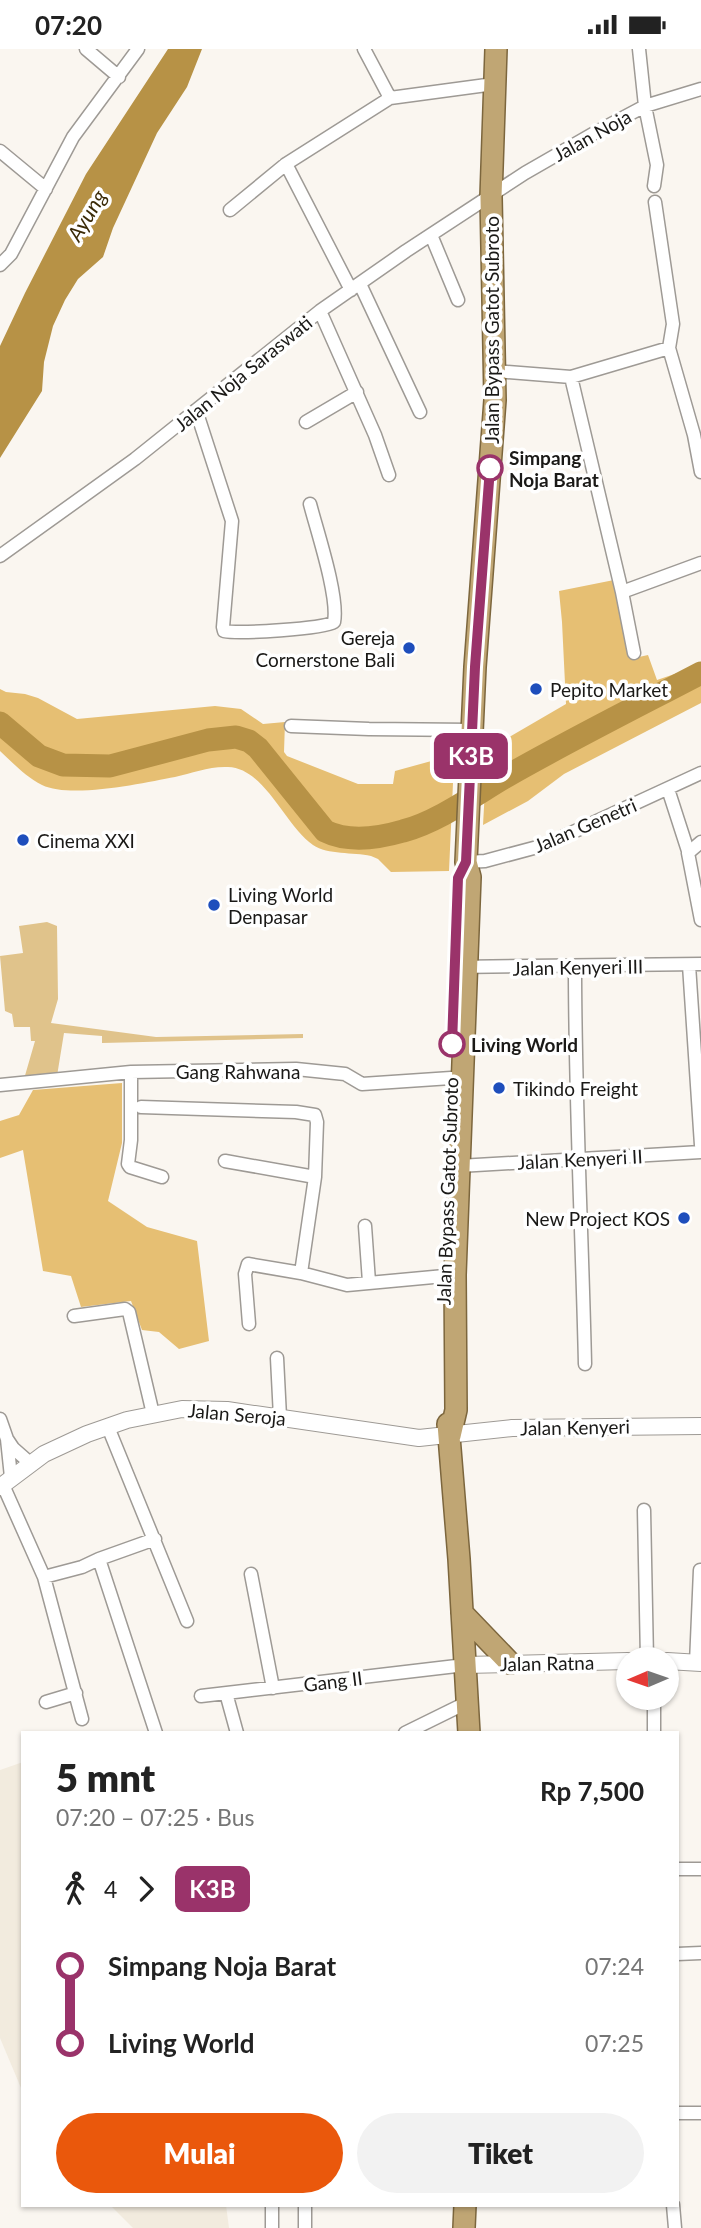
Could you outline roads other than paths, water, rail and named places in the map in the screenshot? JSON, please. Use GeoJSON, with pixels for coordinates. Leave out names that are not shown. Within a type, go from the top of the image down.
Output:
{"type":"FeatureCollection","features":[{"type":"Feature","properties":{"kind":"highway","name":"Jalan Bypass Gatot Subroto"},"geometry":{"type":"LineString","coordinates":[[469,1731],[471,1665],[463,1613],[450,1436],[444,1405],[459,1166],[461,967],[458,878],[466,854],[495,371],[496,49]]}},
{"type":"Feature","properties":{"kind":"highway","name":"Jalan Bypass Gatot Subroto"},"geometry":{"type":"LineString","coordinates":[[450,1276],[451,1078],[461,967]]}},
{"type":"Feature","properties":{"kind":"highway"},"geometry":{"type":"LineString","coordinates":[[463,1613],[510,1663]]}},
{"type":"Feature","properties":{"kind":"highway"},"geometry":{"type":"LineString","coordinates":[[464,2228],[465,2207]]}},
{"type":"Feature","properties":{"kind":"street"},"geometry":{"type":"LineString","coordinates":[[86,49],[119,77]]}},
{"type":"Feature","properties":{"kind":"street"},"geometry":{"type":"LineString","coordinates":[[0,265],[11,254],[73,137],[138,49]]}},
{"type":"Feature","properties":{"kind":"street"},"geometry":{"type":"LineString","coordinates":[[364,49],[390,98]]}},
{"type":"Feature","properties":{"kind":"street"},"geometry":{"type":"LineString","coordinates":[[639,49],[645,106],[657,165],[654,186]]}},
{"type":"Feature","properties":{"kind":"street"},"geometry":{"type":"LineString","coordinates":[[230,210],[286,164],[390,98],[494,84]]}},
{"type":"Feature","properties":{"kind":"street","name":"Jalan Noja"},"geometry":{"type":"LineString","coordinates":[[497,192],[525,173],[645,106],[701,89]]}},
{"type":"Feature","properties":{"kind":"street"},"geometry":{"type":"LineString","coordinates":[[0,151],[46,188]]}},
{"type":"Feature","properties":{"kind":"street"},"geometry":{"type":"LineString","coordinates":[[286,164],[355,287],[420,412]]}},
{"type":"Feature","properties":{"kind":"street","name":"Jalan Noja Saraswati"},"geometry":{"type":"LineString","coordinates":[[0,556],[135,459],[320,311],[497,192]]}},
{"type":"Feature","properties":{"kind":"street"},"geometry":{"type":"LineString","coordinates":[[655,202],[673,324],[669,348],[698,434],[701,472]]}},
{"type":"Feature","properties":{"kind":"street"},"geometry":{"type":"LineString","coordinates":[[431,235],[457,300]]}},
{"type":"Feature","properties":{"kind":"street"},"geometry":{"type":"LineString","coordinates":[[320,311],[357,392],[389,475]]}},
{"type":"Feature","properties":{"kind":"street"},"geometry":{"type":"LineString","coordinates":[[495,371],[571,377],[669,348]]}},
{"type":"Feature","properties":{"kind":"street"},"geometry":{"type":"LineString","coordinates":[[571,377],[634,653]]}},
{"type":"Feature","properties":{"kind":"street"},"geometry":{"type":"LineString","coordinates":[[306,422],[357,392]]}},
{"type":"Feature","properties":{"kind":"street"},"geometry":{"type":"LineString","coordinates":[[196,410],[232,520],[224,631],[328,626],[334,622],[327,568],[310,504]]}},
{"type":"Feature","properties":{"kind":"street"},"geometry":{"type":"LineString","coordinates":[[622,592],[701,563]]}},
{"type":"Feature","properties":{"kind":"street"},"geometry":{"type":"LineString","coordinates":[[291,726],[472,736]]}},
{"type":"Feature","properties":{"kind":"street","name":"Jalan Genetri"},"geometry":{"type":"LineString","coordinates":[[466,854],[485,861],[545,845],[701,773]]}},
{"type":"Feature","properties":{"kind":"street"},"geometry":{"type":"LineString","coordinates":[[668,789],[688,851],[701,920]]}},
{"type":"Feature","properties":{"kind":"street"},"geometry":{"type":"LineString","coordinates":[[688,851],[701,842]]}},
{"type":"Feature","properties":{"kind":"street"},"geometry":{"type":"LineString","coordinates":[[695,965],[701,1142]]}},
{"type":"Feature","properties":{"kind":"street","name":"Jalan Kenyeri III"},"geometry":{"type":"LineString","coordinates":[[461,967],[695,965]]}},
{"type":"Feature","properties":{"kind":"street"},"geometry":{"type":"LineString","coordinates":[[575,967],[576,1120],[580,1159],[585,1364]]}},
{"type":"Feature","properties":{"kind":"street","name":"Gang Rahwana"},"geometry":{"type":"LineString","coordinates":[[0,1085],[131,1072],[296,1069],[345,1073],[362,1084],[451,1078]]}},
{"type":"Feature","properties":{"kind":"street"},"geometry":{"type":"LineString","coordinates":[[131,1072],[131,1140],[128,1164],[162,1177]]}},
{"type":"Feature","properties":{"kind":"street"},"geometry":{"type":"LineString","coordinates":[[141,1107],[296,1112],[315,1115],[315,1177],[301,1273]]}},
{"type":"Feature","properties":{"kind":"street","name":"Jalan Kenyeri II"},"geometry":{"type":"LineString","coordinates":[[459,1166],[701,1152]]}},
{"type":"Feature","properties":{"kind":"street"},"geometry":{"type":"LineString","coordinates":[[225,1161],[315,1177]]}},
{"type":"Feature","properties":{"kind":"street"},"geometry":{"type":"LineString","coordinates":[[365,1226],[369,1282]]}},
{"type":"Feature","properties":{"kind":"street"},"geometry":{"type":"LineString","coordinates":[[248,1324],[245,1267],[251,1264],[347,1285],[450,1276]]}},
{"type":"Feature","properties":{"kind":"street"},"geometry":{"type":"LineString","coordinates":[[75,1315],[125,1309],[129,1312],[153,1413]]}},
{"type":"Feature","properties":{"kind":"street"},"geometry":{"type":"LineString","coordinates":[[277,1358],[280,1417]]}},
{"type":"Feature","properties":{"kind":"street","name":"Jalan Seroja"},"geometry":{"type":"LineString","coordinates":[[5,1483],[30,1463],[87,1434],[153,1413],[203,1408],[410,1437],[450,1436]]}},
{"type":"Feature","properties":{"kind":"street"},"geometry":{"type":"LineString","coordinates":[[0,1419],[13,1448],[30,1463]]}},
{"type":"Feature","properties":{"kind":"street","name":"Jalan Kenyeri"},"geometry":{"type":"LineString","coordinates":[[450,1436],[512,1428],[701,1426]]}},
{"type":"Feature","properties":{"kind":"street"},"geometry":{"type":"LineString","coordinates":[[108,1427],[187,1621]]}},
{"type":"Feature","properties":{"kind":"street"},"geometry":{"type":"LineString","coordinates":[[7,1439],[5,1483],[44,1577],[82,1719]]}},
{"type":"Feature","properties":{"kind":"street"},"geometry":{"type":"LineString","coordinates":[[644,1510],[647,1647]]}},
{"type":"Feature","properties":{"kind":"street"},"geometry":{"type":"LineString","coordinates":[[44,1577],[82,1567],[155,1539]]}},
{"type":"Feature","properties":{"kind":"street"},"geometry":{"type":"LineString","coordinates":[[99,1559],[155,1731]]}},
{"type":"Feature","properties":{"kind":"street"},"geometry":{"type":"LineString","coordinates":[[679,1662],[699,1663],[700,1570]]}},
{"type":"Feature","properties":{"kind":"street"},"geometry":{"type":"LineString","coordinates":[[251,1574],[272,1688]]}},
{"type":"Feature","properties":{"kind":"street","name":"Jalan Ratna"},"geometry":{"type":"LineString","coordinates":[[471,1665],[616,1661]]}},
{"type":"Feature","properties":{"kind":"street","name":"Gang II"},"geometry":{"type":"LineString","coordinates":[[201,1696],[471,1665]]}},
{"type":"Feature","properties":{"kind":"street"},"geometry":{"type":"LineString","coordinates":[[46,1702],[76,1693]]}},
{"type":"Feature","properties":{"kind":"street"},"geometry":{"type":"LineString","coordinates":[[226,1693],[236,1731]]}},
{"type":"Feature","properties":{"kind":"street"},"geometry":{"type":"LineString","coordinates":[[409,1731],[468,1702]]}},
{"type":"Feature","properties":{"kind":"street"},"geometry":{"type":"LineString","coordinates":[[654,1710],[654,1731]]}},
{"type":"Feature","properties":{"kind":"street"},"geometry":{"type":"LineString","coordinates":[[679,1869],[701,1869]]}},
{"type":"Feature","properties":{"kind":"street"},"geometry":{"type":"LineString","coordinates":[[679,1954],[701,1953]]}},
{"type":"Feature","properties":{"kind":"street"},"geometry":{"type":"LineString","coordinates":[[679,2113],[701,2113]]}},
{"type":"Feature","properties":{"kind":"street"},"geometry":{"type":"LineString","coordinates":[[272,2207],[272,2228]]}},
{"type":"Feature","properties":{"kind":"street"},"geometry":{"type":"LineString","coordinates":[[305,2207],[306,2228]]}},
{"type":"Feature","properties":{"kind":"street"},"geometry":{"type":"LineString","coordinates":[[673,2207],[675,2228]]}},
{"type":"Feature","properties":{"kind":"water","name":"Ayung"},"geometry":{"type":"Polygon","coordinates":[[[168,49],[202,49],[187,87],[157,133],[113,228],[103,257],[78,279],[65,300],[53,326],[44,362],[42,391],[0,458],[0,346],[86,174],[168,49]]]}},
{"type":"Feature","properties":{"kind":"waterway"},"geometry":{"type":"LineString","coordinates":[[0,723],[39,756],[63,765],[110,766],[208,740],[236,737],[249,741],[258,748],[325,831],[344,837],[364,838],[394,834],[430,821],[555,749],[701,673]]}},
{"type":"Feature","properties":{"kind":"place","name":"Simpang Noja Barat"},"geometry":{"type":"Point","coordinates":[490,468]}},
{"type":"Feature","properties":{"kind":"place","name":"Gereja Cornerstone Bali"},"geometry":{"type":"Point","coordinates":[409,648]}},
{"type":"Feature","properties":{"kind":"place","name":"Pepito Market"},"geometry":{"type":"Point","coordinates":[536,689]}},
{"type":"Feature","properties":{"kind":"place","name":"Cinema XXI"},"geometry":{"type":"Point","coordinates":[23,840]}},
{"type":"Feature","properties":{"kind":"place","name":"Living World Denpasar"},"geometry":{"type":"Point","coordinates":[214,905]}},
{"type":"Feature","properties":{"kind":"place","name":"Living World"},"geometry":{"type":"Point","coordinates":[452,1044]}},
{"type":"Feature","properties":{"kind":"place","name":"Tikindo Freight"},"geometry":{"type":"Point","coordinates":[499,1088]}},
{"type":"Feature","properties":{"kind":"place","name":"New Project KOS"},"geometry":{"type":"Point","coordinates":[684,1218]}}]}
